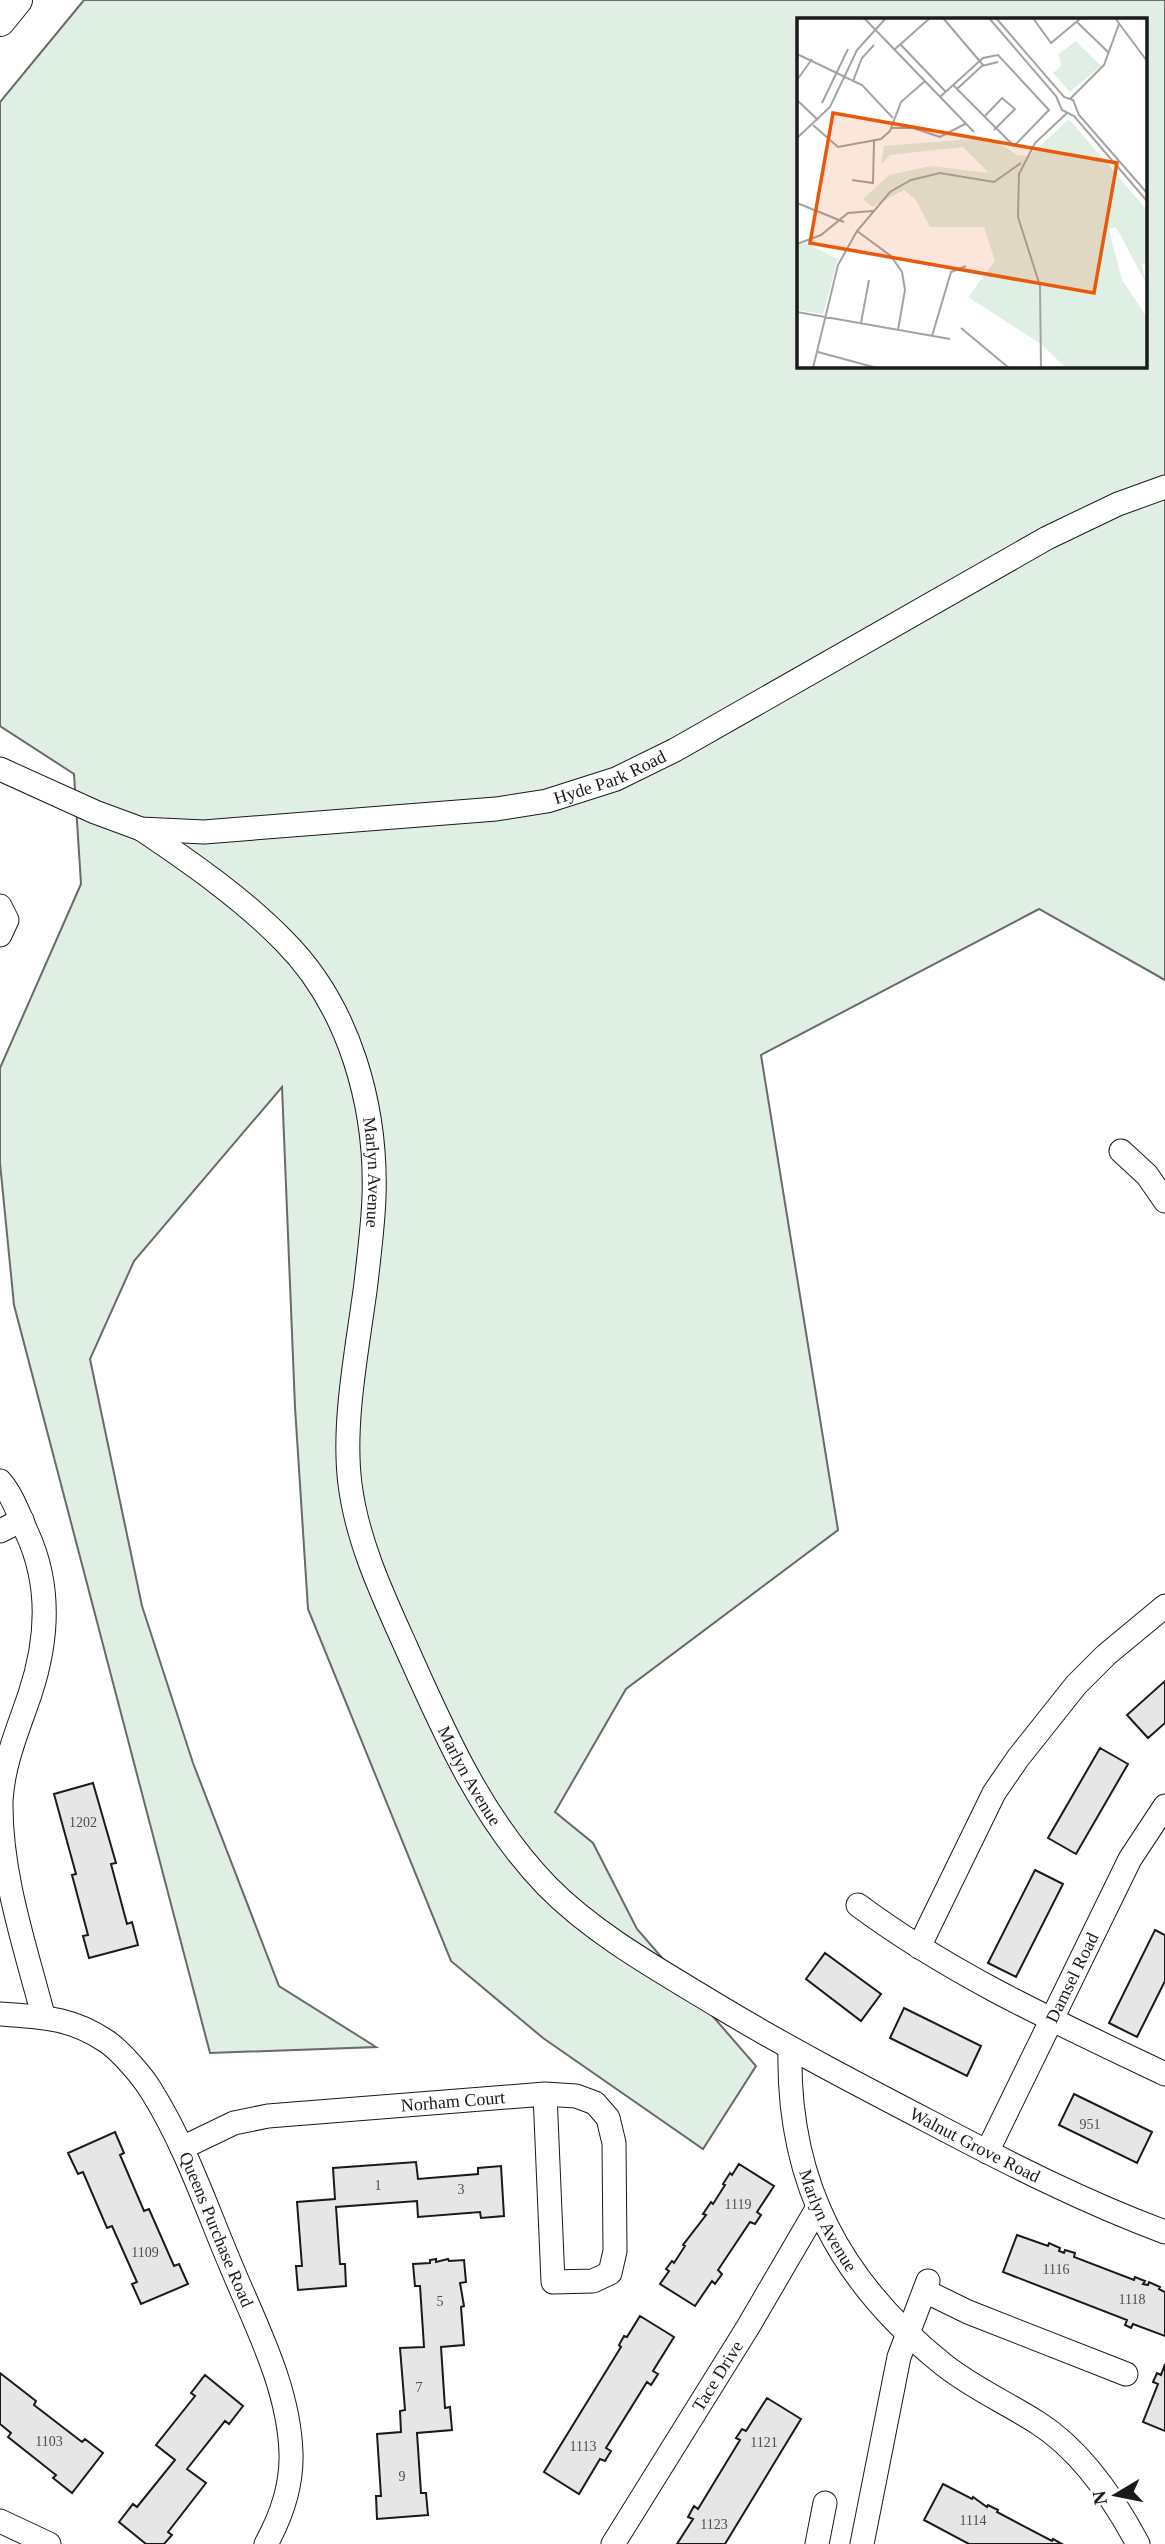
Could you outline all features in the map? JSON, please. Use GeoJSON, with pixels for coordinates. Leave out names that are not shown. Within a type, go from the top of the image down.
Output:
{"type":"FeatureCollection","features":[{"type":"Feature","properties":{"kind":"main road"},"geometry":{"type":"LineString","coordinates":[[0,21],[17,0]]}},
{"type":"Feature","properties":{"kind":"street","name":"Hyde Park Road"},"geometry":{"type":"LineString","coordinates":[[0,769],[84,808],[141,829],[204,832],[483,810],[547,801],[616,779],[675,750],[1047,538],[1118,504],[1165,487]]}},
{"type":"Feature","properties":{"kind":"street","name":"Marlyn Avenue"},"geometry":{"type":"LineString","coordinates":[[141,829],[178,854],[262,920],[287,944],[312,975],[334,1010],[358,1068],[369,1126],[374,1194],[350,1418],[350,1486],[370,1559],[461,1766],[503,1835],[548,1887],[609,1937],[790,2049],[789,2079],[794,2120],[808,2185],[834,2242],[849,2265],[909,2334],[944,2365],[1063,2441],[1108,2493],[1138,2544]]}},
{"type":"Feature","properties":{"kind":"street"},"geometry":{"type":"LineString","coordinates":[[1121,1151],[1147,1175],[1165,1202]]}},
{"type":"Feature","properties":{"kind":"street"},"geometry":{"type":"LineString","coordinates":[[0,1481],[9,1491],[22,1520],[43,1577],[45,1615],[41,1653],[31,1691],[5,1745],[1,1801],[2,1844],[14,1906],[43,2015]]}},
{"type":"Feature","properties":{"kind":"street"},"geometry":{"type":"LineString","coordinates":[[0,1531],[22,1520]]}},
{"type":"Feature","properties":{"kind":"street"},"geometry":{"type":"LineString","coordinates":[[919,1947],[994,1793],[1018,1758],[1076,1685],[1106,1655],[1165,1606]]}},
{"type":"Feature","properties":{"kind":"street","name":"Damsel Road"},"geometry":{"type":"LineString","coordinates":[[987,2152],[1130,1859],[1165,1806]]}},
{"type":"Feature","properties":{"kind":"street"},"geometry":{"type":"LineString","coordinates":[[858,1905],[919,1947],[1052,2020],[1165,2074]]}},
{"type":"Feature","properties":{"kind":"street","name":"Queens Purchase Road"},"geometry":{"type":"LineString","coordinates":[[0,2014],[43,2015],[68,2021],[108,2042],[151,2090],[181,2148],[201,2190],[266,2351],[288,2428],[290,2478],[283,2506],[266,2544]]}},
{"type":"Feature","properties":{"kind":"street","name":"Walnut Grove Road"},"geometry":{"type":"LineString","coordinates":[[790,2049],[987,2152],[1079,2196],[1165,2232]]}},
{"type":"Feature","properties":{"kind":"street","name":"Norham Court"},"geometry":{"type":"LineString","coordinates":[[181,2148],[234,2123],[268,2116],[545,2094],[576,2096],[596,2103],[608,2118],[614,2143],[615,2251],[610,2273],[593,2281],[553,2281],[545,2094]]}},
{"type":"Feature","properties":{"kind":"street","name":"Tace Drive"},"geometry":{"type":"LineString","coordinates":[[613,2544],[748,2327],[818,2207]]}},
{"type":"Feature","properties":{"kind":"street"},"geometry":{"type":"LineString","coordinates":[[862,2544],[900,2357],[927,2286],[968,2312],[1126,2374]]}},
{"type":"Feature","properties":{"kind":"street"},"geometry":{"type":"LineString","coordinates":[[817,2544],[825,2503]]}},
{"type":"Feature","properties":{"kind":"street"},"geometry":{"type":"LineString","coordinates":[[0,2521],[49,2544]]}},
{"type":"Feature","properties":{"kind":"green space"},"geometry":{"type":"Polygon","coordinates":[[[84,0],[1165,0],[1165,980],[1039,909],[761,1055],[838,1530],[626,1689],[555,1812],[593,1843],[637,1929],[756,2066],[703,2149],[543,2038],[451,1961],[308,1609],[295,1407],[282,1087],[134,1261],[90,1359],[142,1606],[193,1763],[279,1986],[376,2047],[210,2053],[14,1305],[0,1163],[0,1068],[81,884],[74,774],[0,726],[0,102],[84,0]]]}},
{"type":"Feature","properties":{"kind":"building"},"geometry":{"type":"Polygon","coordinates":[[[1165,1681],[1165,1723],[1148,1738],[1127,1715],[1165,1681]]]}},
{"type":"Feature","properties":{"kind":"building"},"geometry":{"type":"Polygon","coordinates":[[[1100,1748],[1128,1764],[1076,1854],[1048,1838],[1100,1748]]]}},
{"type":"Feature","properties":{"kind":"building"},"geometry":{"type":"Polygon","coordinates":[[[93,1783],[116,1863],[111,1864],[127,1924],[132,1922],[138,1945],[89,1958],[83,1936],[88,1935],[72,1875],[76,1874],[54,1794],[93,1783]]]}},
{"type":"Feature","properties":{"kind":"building"},"geometry":{"type":"Polygon","coordinates":[[[1035,1870],[1063,1884],[1016,1977],[988,1963],[1035,1870]]]}},
{"type":"Feature","properties":{"kind":"building"},"geometry":{"type":"Polygon","coordinates":[[[1155,1930],[1165,1935],[1165,1981],[1137,2037],[1109,2023],[1155,1930]]]}},
{"type":"Feature","properties":{"kind":"building"},"geometry":{"type":"Polygon","coordinates":[[[825,1953],[881,1994],[861,2021],[806,1979],[825,1953]]]}},
{"type":"Feature","properties":{"kind":"building"},"geometry":{"type":"Polygon","coordinates":[[[904,2008],[981,2046],[967,2076],[890,2038],[904,2008]]]}},
{"type":"Feature","properties":{"kind":"building"},"geometry":{"type":"Polygon","coordinates":[[[1074,2094],[1152,2132],[1137,2163],[1059,2125],[1074,2094]]]}},
{"type":"Feature","properties":{"kind":"building"},"geometry":{"type":"Polygon","coordinates":[[[115,2132],[124,2153],[120,2155],[144,2211],[149,2209],[174,2266],[179,2264],[188,2284],[141,2304],[132,2284],[137,2282],[112,2226],[107,2228],[83,2172],[78,2174],[68,2153],[115,2132]]]}},
{"type":"Feature","properties":{"kind":"building"},"geometry":{"type":"Polygon","coordinates":[[[416,2162],[418,2179],[478,2174],[478,2168],[501,2166],[504,2216],[481,2218],[480,2212],[418,2217],[417,2201],[336,2207],[340,2264],[345,2264],[346,2286],[298,2290],[296,2266],[302,2266],[297,2202],[335,2199],[333,2168],[416,2162]]]}},
{"type":"Feature","properties":{"kind":"building"},"geometry":{"type":"Polygon","coordinates":[[[739,2164],[774,2186],[757,2212],[761,2215],[755,2224],[750,2222],[718,2270],[722,2274],[715,2284],[712,2281],[695,2306],[660,2284],[669,2271],[666,2269],[672,2261],[674,2263],[685,2246],[683,2245],[706,2215],[703,2214],[711,2202],[713,2204],[730,2173],[732,2175],[739,2164]]]}},
{"type":"Feature","properties":{"kind":"building"},"geometry":{"type":"Polygon","coordinates":[[[1017,2235],[1048,2246],[1049,2243],[1064,2253],[1065,2250],[1075,2253],[1074,2257],[1134,2280],[1135,2277],[1145,2281],[1143,2284],[1148,2285],[1149,2282],[1160,2287],[1159,2289],[1165,2292],[1165,2336],[1133,2324],[1131,2328],[1125,2325],[1127,2320],[1003,2272],[1017,2235]]]}},
{"type":"Feature","properties":{"kind":"building"},"geometry":{"type":"Polygon","coordinates":[[[436,2259],[436,2262],[448,2259],[464,2260],[466,2282],[460,2283],[464,2306],[461,2307],[464,2345],[441,2347],[445,2408],[450,2407],[452,2430],[417,2433],[421,2493],[426,2493],[428,2515],[377,2519],[376,2496],[381,2496],[377,2434],[401,2432],[400,2411],[405,2410],[400,2348],[424,2347],[420,2286],[415,2286],[413,2264],[430,2263],[430,2260],[436,2259]]]}},
{"type":"Feature","properties":{"kind":"building"},"geometry":{"type":"Polygon","coordinates":[[[640,2316],[674,2337],[653,2371],[658,2374],[651,2385],[647,2382],[606,2448],[611,2451],[605,2461],[600,2459],[579,2494],[544,2472],[621,2347],[619,2345],[624,2336],[627,2337],[640,2316]]]}},
{"type":"Feature","properties":{"kind":"building"},"geometry":{"type":"Polygon","coordinates":[[[1165,2364],[1165,2431],[1143,2422],[1158,2384],[1153,2382],[1157,2373],[1161,2375],[1165,2364]]]}},
{"type":"Feature","properties":{"kind":"building"},"geometry":{"type":"Polygon","coordinates":[[[0,2373],[36,2401],[34,2405],[82,2442],[85,2439],[103,2453],[72,2493],[53,2478],[56,2475],[8,2437],[11,2433],[0,2424],[0,2373]]]}},
{"type":"Feature","properties":{"kind":"building"},"geometry":{"type":"Polygon","coordinates":[[[205,2375],[243,2406],[229,2424],[225,2421],[187,2469],[206,2483],[168,2532],[172,2535],[164,2544],[146,2544],[119,2522],[133,2504],[137,2507],[175,2460],[156,2445],[195,2396],[191,2393],[205,2375]]]}},
{"type":"Feature","properties":{"kind":"building"},"geometry":{"type":"Polygon","coordinates":[[[767,2398],[801,2419],[725,2544],[677,2544],[693,2519],[688,2517],[694,2506],[698,2509],[740,2440],[736,2438],[742,2429],[746,2431],[767,2398]]]}},
{"type":"Feature","properties":{"kind":"building"},"geometry":{"type":"Polygon","coordinates":[[[943,2484],[1062,2544],[969,2544],[924,2520],[943,2484]]]}}]}
